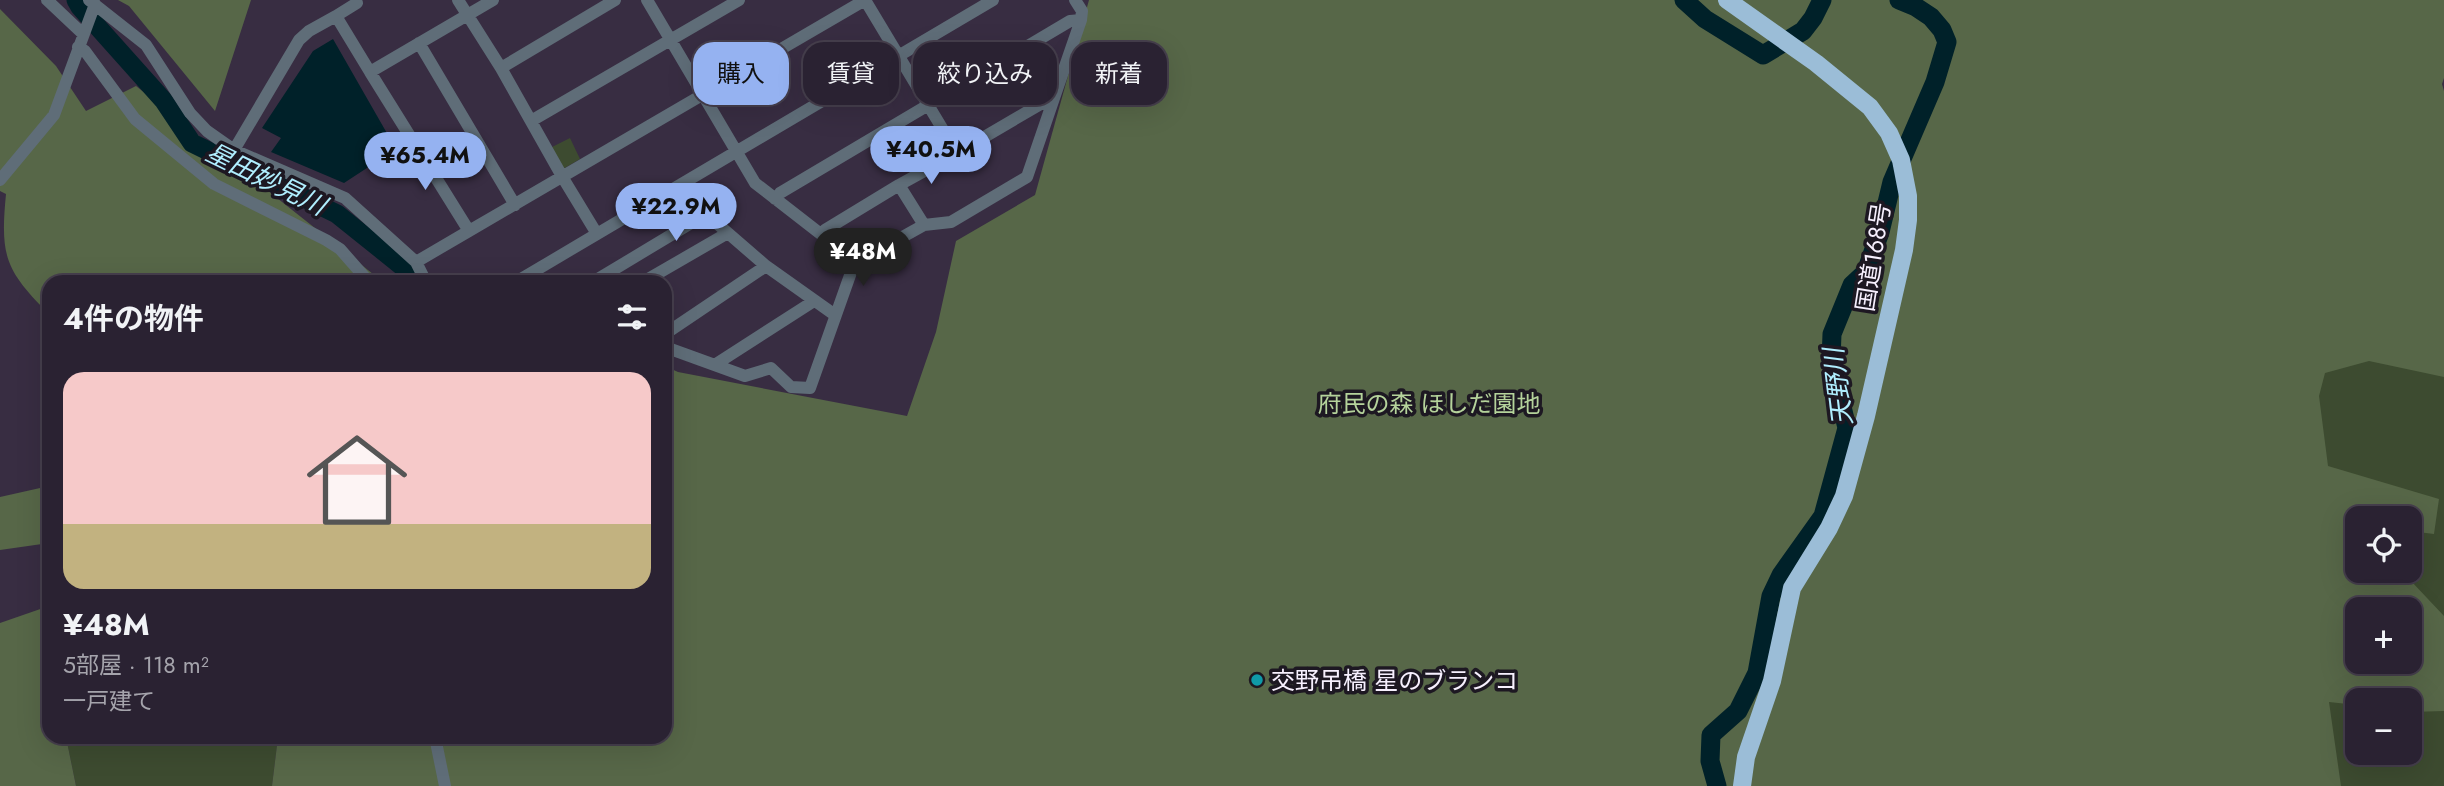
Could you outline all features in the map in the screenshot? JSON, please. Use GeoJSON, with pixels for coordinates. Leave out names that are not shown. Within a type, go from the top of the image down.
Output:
{"type":"FeatureCollection","features":[{"type":"Feature","properties":{"kind":"highway","name":"国道168号"},"geometry":{"type":"LineString","coordinates":[[1727,0],[1870,107],[1889,133],[1905,173],[1908,196],[1904,250],[1866,415],[1844,496],[1829,528],[1792,589],[1772,681],[1746,757],[1742,786]]}},
{"type":"Feature","properties":{"kind":"street"},"geometry":{"type":"LineString","coordinates":[[47,0],[84,29]]}},
{"type":"Feature","properties":{"kind":"street"},"geometry":{"type":"LineString","coordinates":[[458,0],[502,68],[597,234]]}},
{"type":"Feature","properties":{"kind":"street"},"geometry":{"type":"LineString","coordinates":[[370,72],[493,0]]}},
{"type":"Feature","properties":{"kind":"street"},"geometry":{"type":"LineString","coordinates":[[502,68],[615,0]]}},
{"type":"Feature","properties":{"kind":"street"},"geometry":{"type":"LineString","coordinates":[[647,0],[693,78]]}},
{"type":"Feature","properties":{"kind":"street"},"geometry":{"type":"LineString","coordinates":[[531,121],[739,0]]}},
{"type":"Feature","properties":{"kind":"street"},"geometry":{"type":"LineString","coordinates":[[789,44],[865,0],[889,42]]}},
{"type":"Feature","properties":{"kind":"street"},"geometry":{"type":"LineString","coordinates":[[899,56],[993,0]]}},
{"type":"Feature","properties":{"kind":"street"},"geometry":{"type":"LineString","coordinates":[[1057,89],[1081,20],[1082,11],[1075,0]]}},
{"type":"Feature","properties":{"kind":"street"},"geometry":{"type":"LineString","coordinates":[[234,150],[299,40],[359,1]]}},
{"type":"Feature","properties":{"kind":"street"},"geometry":{"type":"LineString","coordinates":[[0,180],[54,115],[91,5],[146,45],[190,113],[207,131],[234,150],[345,198],[416,262],[422,275]]}},
{"type":"Feature","properties":{"kind":"street"},"geometry":{"type":"LineString","coordinates":[[336,16],[469,231]]}},
{"type":"Feature","properties":{"kind":"street"},"geometry":{"type":"LineString","coordinates":[[775,199],[780,193],[1070,21],[1081,20]]}},
{"type":"Feature","properties":{"kind":"street"},"geometry":{"type":"LineString","coordinates":[[419,43],[516,205]]}},
{"type":"Feature","properties":{"kind":"street"},"geometry":{"type":"LineString","coordinates":[[78,47],[85,51],[135,118],[214,184],[326,240],[340,249],[363,275]]}},
{"type":"Feature","properties":{"kind":"street"},"geometry":{"type":"LineString","coordinates":[[899,59],[957,153]]}},
{"type":"Feature","properties":{"kind":"street"},"geometry":{"type":"LineString","coordinates":[[416,262],[693,99]]}},
{"type":"Feature","properties":{"kind":"street"},"geometry":{"type":"LineString","coordinates":[[708,105],[755,183],[822,235],[854,264]]}},
{"type":"Feature","properties":{"kind":"street"},"geometry":{"type":"LineString","coordinates":[[528,275],[816,105]]}},
{"type":"Feature","properties":{"kind":"street"},"geometry":{"type":"LineString","coordinates":[[822,235],[825,230],[899,185],[1039,105]]}},
{"type":"Feature","properties":{"kind":"street"},"geometry":{"type":"LineString","coordinates":[[672,348],[745,376],[771,368],[791,387],[810,388],[854,264],[924,225],[951,222],[1027,177],[1052,105]]}},
{"type":"Feature","properties":{"kind":"street"},"geometry":{"type":"LineString","coordinates":[[899,185],[924,225]]}},
{"type":"Feature","properties":{"kind":"street"},"geometry":{"type":"LineString","coordinates":[[605,275],[706,214],[765,266],[835,315]]}},
{"type":"Feature","properties":{"kind":"street"},"geometry":{"type":"LineString","coordinates":[[655,275],[726,234]]}},
{"type":"Feature","properties":{"kind":"street"},"geometry":{"type":"LineString","coordinates":[[672,329],[765,266]]}},
{"type":"Feature","properties":{"kind":"street"},"geometry":{"type":"LineString","coordinates":[[716,364],[814,301]]}},
{"type":"Feature","properties":{"kind":"street"},"geometry":{"type":"LineString","coordinates":[[436,744],[445,786]]}},
{"type":"Feature","properties":{"kind":"green space"},"geometry":{"type":"Polygon","coordinates":[[[118,0],[251,0],[215,111],[129,6],[118,0]]]}},
{"type":"Feature","properties":{"kind":"green space","name":"府民の森 ほしだ園地"},"geometry":{"type":"Polygon","coordinates":[[[1089,0],[2444,0],[2444,377],[2369,361],[2325,373],[2319,396],[2328,466],[2439,499],[2434,534],[2422,532],[2422,506],[2345,506],[2345,583],[2413,583],[2444,616],[2444,711],[2422,712],[2422,688],[2345,688],[2345,704],[2329,702],[2341,786],[272,786],[277,744],[672,744],[672,369],[907,416],[936,332],[956,241],[1035,195],[1071,65],[1071,105],[1167,105],[1167,42],[1077,42],[1089,0]]]}},
{"type":"Feature","properties":{"kind":"green space"},"geometry":{"type":"Polygon","coordinates":[[[0,9],[56,66],[86,111],[136,86],[374,275],[42,275],[42,307],[14,273],[9,261],[4,233],[6,194],[0,191],[0,9]]]}},
{"type":"Feature","properties":{"kind":"green space"},"geometry":{"type":"Polygon","coordinates":[[[570,138],[580,159],[563,169],[552,147],[570,138]]]}},
{"type":"Feature","properties":{"kind":"green space"},"geometry":{"type":"Polygon","coordinates":[[[2444,242],[2444,786],[2316,786],[2311,369],[2444,242]]]}},
{"type":"Feature","properties":{"kind":"green space"},"geometry":{"type":"Polygon","coordinates":[[[42,488],[42,544],[0,550],[0,497],[42,488]]]}},
{"type":"Feature","properties":{"kind":"green space"},"geometry":{"type":"Polygon","coordinates":[[[42,608],[42,744],[67,744],[76,786],[0,786],[0,623],[42,608]]]}},
{"type":"Feature","properties":{"kind":"green space"},"geometry":{"type":"Polygon","coordinates":[[[67,744],[277,744],[272,786],[76,786],[67,744]]]}},
{"type":"Feature","properties":{"kind":"water"},"geometry":{"type":"Polygon","coordinates":[[[333,39],[396,149],[344,183],[271,152],[281,138],[262,128],[313,51],[333,39]]]}},
{"type":"Feature","properties":{"kind":"waterway","name":"星田妙見川"},"geometry":{"type":"LineString","coordinates":[[76,0],[164,101],[192,143],[337,214],[410,275]]}},
{"type":"Feature","properties":{"kind":"waterway","name":"天野川"},"geometry":{"type":"LineString","coordinates":[[1684,0],[1705,19],[1763,55],[1803,31],[1822,0]]}},
{"type":"Feature","properties":{"kind":"waterway","name":"天野川"},"geometry":{"type":"LineString","coordinates":[[1717,786],[1710,761],[1711,735],[1738,711],[1757,673],[1771,596],[1781,575],[1823,516],[1847,428],[1831,360],[1832,334],[1852,285],[1866,272],[1880,232],[1892,182],[1935,82],[1947,42],[1942,30],[1931,17],[1899,0]]}},
{"type":"Feature","properties":{"kind":"place","name":"交野吊橋 星のブランコ"},"geometry":{"type":"Point","coordinates":[1257,680]}}]}
